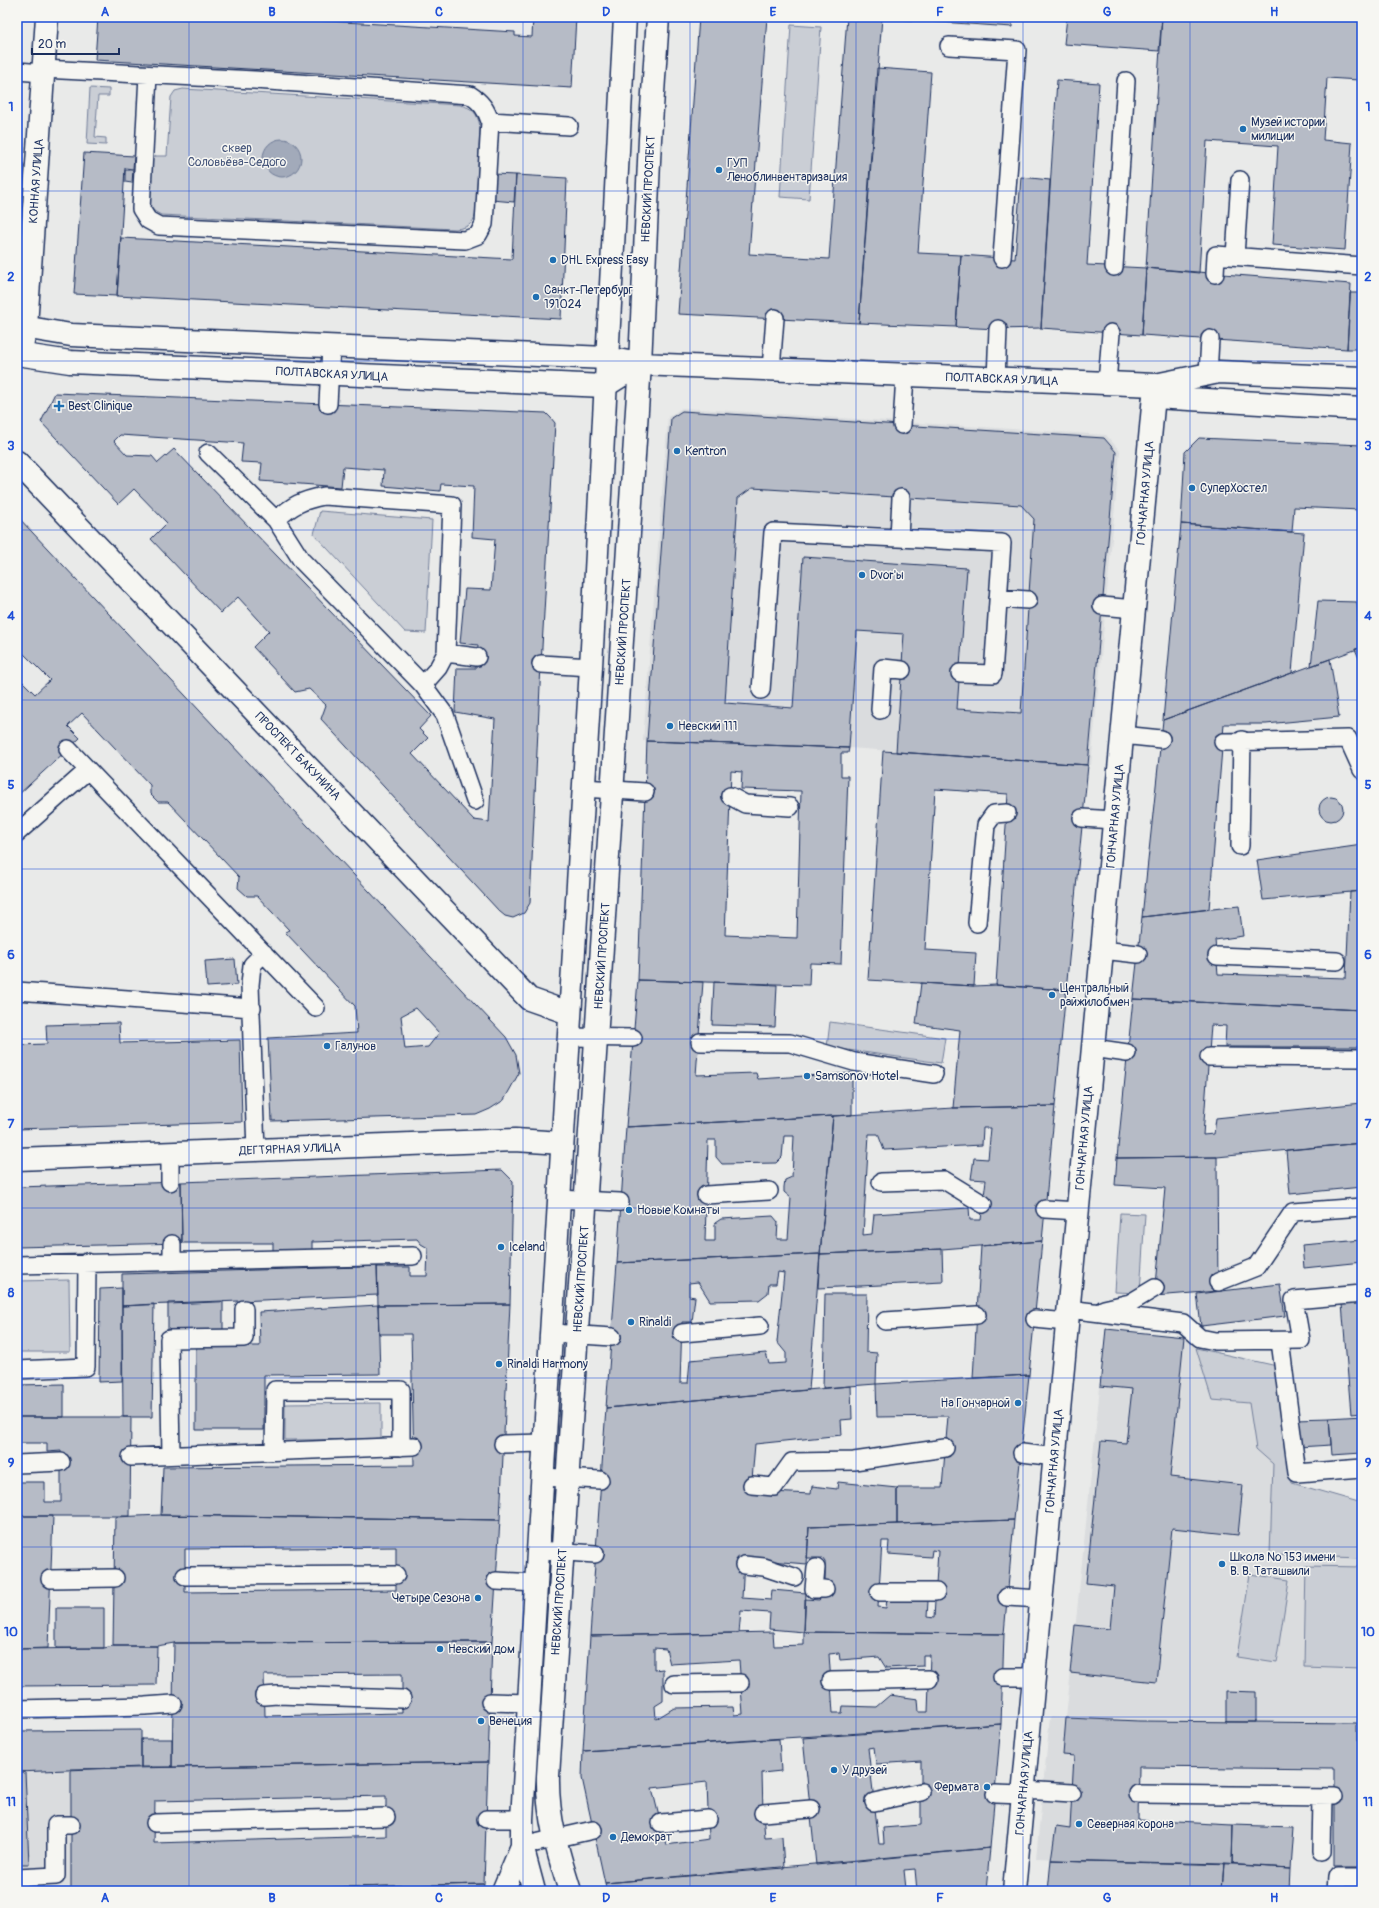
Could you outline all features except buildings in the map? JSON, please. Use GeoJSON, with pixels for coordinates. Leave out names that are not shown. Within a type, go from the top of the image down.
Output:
{"type":"FeatureCollection","features":[{"type":"Feature","properties":{"kind":"street","name":"КОННАЯ УЛИЦА"},"geometry":{"type":"LineString","coordinates":[[18,359],[47,17]]}},
{"type":"Feature","properties":{"kind":"street","name":"НЕВСКИЙ ПРОСПЕКТ"},"geometry":{"type":"LineString","coordinates":[[534,1891],[522,1846],[522,1819],[552,1333],[569,1013],[591,667],[625,17]]}},
{"type":"Feature","properties":{"kind":"street","name":"НЕВСКИЙ ПРОСПЕКТ"},"geometry":{"type":"LineString","coordinates":[[570,1891],[554,1838],[548,1795],[562,1551],[597,1038],[640,364],[650,146],[658,17]]}},
{"type":"Feature","properties":{"kind":"street","name":"ПОЛТАВСКАЯ УЛИЦА"},"geometry":{"type":"LineString","coordinates":[[22,326],[77,336],[606,358],[640,364],[1107,383],[1154,391],[1362,409]]}},
{"type":"Feature","properties":{"kind":"street","name":"ПОЛТАВСКАЯ УЛИЦА"},"geometry":{"type":"LineString","coordinates":[[18,359],[605,386]]}},
{"type":"Feature","properties":{"kind":"street"},"geometry":{"type":"LineString","coordinates":[[605,386],[640,364]]}},
{"type":"Feature","properties":{"kind":"street","name":"ПОЛТАВСКАЯ УЛИЦА"},"geometry":{"type":"LineString","coordinates":[[1154,391],[1219,372],[1362,378]]}},
{"type":"Feature","properties":{"kind":"street","name":"ГОНЧАРНАЯ УЛИЦА"},"geometry":{"type":"LineString","coordinates":[[1014,1891],[1154,391]]}},
{"type":"Feature","properties":{"kind":"street","name":"ПРОСПЕКТ БАКУНИНА"},"geometry":{"type":"LineString","coordinates":[[17,462],[529,999],[569,1013],[598,1014]]}},
{"type":"Feature","properties":{"kind":"street","name":"ДЕГТЯРНАЯ УЛИЦА"},"geometry":{"type":"LineString","coordinates":[[17,1159],[515,1140],[562,1143]]}},
{"type":"Feature","properties":{"kind":"street","name":"НЕВСКИЙ ПРОСПЕКТ"},"geometry":{"type":"LineString","coordinates":[[503,1891],[522,1846]]}},
{"type":"Feature","properties":{"kind":"lane"},"geometry":{"type":"LineString","coordinates":[[949,46],[1017,50],[1002,258]]}},
{"type":"Feature","properties":{"kind":"lane"},"geometry":{"type":"LineString","coordinates":[[17,71],[148,75],[254,75],[470,95],[480,102],[487,112],[490,121],[484,224],[478,236],[465,240],[159,226],[148,220],[141,209],[148,75]]}},
{"type":"Feature","properties":{"kind":"lane"},"geometry":{"type":"LineString","coordinates":[[1114,267],[1126,81]]}},
{"type":"Feature","properties":{"kind":"lane"},"geometry":{"type":"LineString","coordinates":[[490,121],[569,126]]}},
{"type":"Feature","properties":{"kind":"lane"},"geometry":{"type":"LineString","coordinates":[[1235,256],[1240,180]]}},
{"type":"Feature","properties":{"kind":"lane"},"geometry":{"type":"LineString","coordinates":[[1215,274],[1216,255],[1362,266]]}},
{"type":"Feature","properties":{"kind":"lane"},"geometry":{"type":"LineString","coordinates":[[771,369],[775,318]]}},
{"type":"Feature","properties":{"kind":"lane"},"geometry":{"type":"LineString","coordinates":[[996,379],[998,329]]}},
{"type":"Feature","properties":{"kind":"lane"},"geometry":{"type":"LineString","coordinates":[[1107,383],[1111,333]]}},
{"type":"Feature","properties":{"kind":"lane"},"geometry":{"type":"LineString","coordinates":[[1208,374],[1210,339]]}},
{"type":"Feature","properties":{"kind":"lane"},"geometry":{"type":"LineString","coordinates":[[328,404],[331,346]]}},
{"type":"Feature","properties":{"kind":"lane"},"geometry":{"type":"LineString","coordinates":[[902,425],[905,375]]}},
{"type":"Feature","properties":{"kind":"lane"},"geometry":{"type":"LineString","coordinates":[[208,453],[276,520],[302,561],[423,685],[445,715],[475,801]]}},
{"type":"Feature","properties":{"kind":"lane"},"geometry":{"type":"LineString","coordinates":[[276,520],[289,508],[324,491],[452,505],[446,653],[438,668],[423,685]]}},
{"type":"Feature","properties":{"kind":"lane"},"geometry":{"type":"LineString","coordinates":[[899,538],[901,498]]}},
{"type":"Feature","properties":{"kind":"lane"},"geometry":{"type":"LineString","coordinates":[[761,690],[773,532],[1002,543],[993,674],[960,673]]}},
{"type":"Feature","properties":{"kind":"lane"},"geometry":{"type":"LineString","coordinates":[[998,598],[1028,600]]}},
{"type":"Feature","properties":{"kind":"lane"},"geometry":{"type":"LineString","coordinates":[[1102,606],[1134,609]]}},
{"type":"Feature","properties":{"kind":"lane"},"geometry":{"type":"LineString","coordinates":[[446,653],[477,657]]}},
{"type":"Feature","properties":{"kind":"lane"},"geometry":{"type":"LineString","coordinates":[[541,664],[591,667]]}},
{"type":"Feature","properties":{"kind":"lane"},"geometry":{"type":"LineString","coordinates":[[880,710],[882,668],[902,670]]}},
{"type":"Feature","properties":{"kind":"lane"},"geometry":{"type":"LineString","coordinates":[[1122,735],[1161,739]]}},
{"type":"Feature","properties":{"kind":"lane"},"geometry":{"type":"LineString","coordinates":[[1223,742],[1242,740],[1348,739],[1362,770]]}},
{"type":"Feature","properties":{"kind":"lane"},"geometry":{"type":"LineString","coordinates":[[1240,846],[1242,740]]}},
{"type":"Feature","properties":{"kind":"lane"},"geometry":{"type":"LineString","coordinates":[[68,749],[316,1008]]}},
{"type":"Feature","properties":{"kind":"lane"},"geometry":{"type":"LineString","coordinates":[[17,833],[88,770]]}},
{"type":"Feature","properties":{"kind":"lane"},"geometry":{"type":"LineString","coordinates":[[583,788],[645,792]]}},
{"type":"Feature","properties":{"kind":"lane"},"geometry":{"type":"LineString","coordinates":[[730,796],[745,804],[790,807]]}},
{"type":"Feature","properties":{"kind":"lane"},"geometry":{"type":"LineString","coordinates":[[978,923],[986,825],[994,814],[1007,813]]}},
{"type":"Feature","properties":{"kind":"lane"},"geometry":{"type":"LineString","coordinates":[[1082,818],[1114,820]]}},
{"type":"Feature","properties":{"kind":"lane"},"geometry":{"type":"LineString","coordinates":[[1102,950],[1138,954]]}},
{"type":"Feature","properties":{"kind":"lane"},"geometry":{"type":"LineString","coordinates":[[256,1151],[250,985],[252,965],[264,953]]}},
{"type":"Feature","properties":{"kind":"lane"},"geometry":{"type":"LineString","coordinates":[[1217,956],[1338,961]]}},
{"type":"Feature","properties":{"kind":"lane"},"geometry":{"type":"LineString","coordinates":[[17,991],[252,1008]]}},
{"type":"Feature","properties":{"kind":"lane"},"geometry":{"type":"LineString","coordinates":[[568,1037],[633,1038]]}},
{"type":"Feature","properties":{"kind":"lane"},"geometry":{"type":"LineString","coordinates":[[700,1042],[790,1043],[854,1062],[934,1074]]}},
{"type":"Feature","properties":{"kind":"lane"},"geometry":{"type":"LineString","coordinates":[[1093,1048],[1127,1053]]}},
{"type":"Feature","properties":{"kind":"lane"},"geometry":{"type":"LineString","coordinates":[[1209,1058],[1362,1058]]}},
{"type":"Feature","properties":{"kind":"lane"},"geometry":{"type":"LineString","coordinates":[[170,1154],[170,1182]]}},
{"type":"Feature","properties":{"kind":"lane"},"geometry":{"type":"LineString","coordinates":[[881,1182],[944,1180],[983,1204]]}},
{"type":"Feature","properties":{"kind":"lane"},"geometry":{"type":"LineString","coordinates":[[706,1195],[769,1191]]}},
{"type":"Feature","properties":{"kind":"lane"},"geometry":{"type":"LineString","coordinates":[[559,1199],[620,1202]]}},
{"type":"Feature","properties":{"kind":"lane"},"geometry":{"type":"LineString","coordinates":[[1218,1282],[1256,1267],[1293,1212],[1362,1207]]}},
{"type":"Feature","properties":{"kind":"lane"},"geometry":{"type":"LineString","coordinates":[[1045,1209],[1078,1212]]}},
{"type":"Feature","properties":{"kind":"lane"},"geometry":{"type":"LineString","coordinates":[[172,1244],[172,1260]]}},
{"type":"Feature","properties":{"kind":"lane"},"geometry":{"type":"LineString","coordinates":[[17,1265],[172,1260],[412,1256]]}},
{"type":"Feature","properties":{"kind":"lane"},"geometry":{"type":"LineString","coordinates":[[17,1370],[86,1367],[87,1262]]}},
{"type":"Feature","properties":{"kind":"lane"},"geometry":{"type":"LineString","coordinates":[[1035,1319],[1068,1316],[1130,1303],[1155,1288]]}},
{"type":"Feature","properties":{"kind":"lane"},"geometry":{"type":"LineString","coordinates":[[1092,1311],[1183,1323],[1200,1338],[1215,1341],[1301,1340],[1294,1300],[1362,1294]]}},
{"type":"Feature","properties":{"kind":"lane"},"geometry":{"type":"LineString","coordinates":[[171,1455],[169,1339],[244,1338],[244,1309]]}},
{"type":"Feature","properties":{"kind":"lane"},"geometry":{"type":"LineString","coordinates":[[885,1321],[977,1315]]}},
{"type":"Feature","properties":{"kind":"lane"},"geometry":{"type":"LineString","coordinates":[[682,1333],[760,1326]]}},
{"type":"Feature","properties":{"kind":"lane"},"geometry":{"type":"LineString","coordinates":[[552,1333],[612,1337]]}},
{"type":"Feature","properties":{"kind":"lane"},"geometry":{"type":"LineString","coordinates":[[1280,1341],[1297,1473],[1362,1468]]}},
{"type":"Feature","properties":{"kind":"lane"},"geometry":{"type":"LineString","coordinates":[[131,1457],[274,1450],[407,1446],[401,1390],[275,1390],[274,1450]]}},
{"type":"Feature","properties":{"kind":"lane"},"geometry":{"type":"LineString","coordinates":[[503,1444],[545,1443]]}},
{"type":"Feature","properties":{"kind":"lane"},"geometry":{"type":"LineString","coordinates":[[752,1485],[774,1487],[792,1462],[854,1461],[945,1448]]}},
{"type":"Feature","properties":{"kind":"lane"},"geometry":{"type":"LineString","coordinates":[[1022,1454],[1055,1457]]}},
{"type":"Feature","properties":{"kind":"lane"},"geometry":{"type":"LineString","coordinates":[[17,1464],[61,1462]]}},
{"type":"Feature","properties":{"kind":"lane"},"geometry":{"type":"LineString","coordinates":[[542,1477],[600,1480]]}},
{"type":"Feature","properties":{"kind":"lane"},"geometry":{"type":"LineString","coordinates":[[538,1550],[595,1554]]}},
{"type":"Feature","properties":{"kind":"lane"},"geometry":{"type":"LineString","coordinates":[[744,1565],[764,1566],[794,1577]]}},
{"type":"Feature","properties":{"kind":"lane"},"geometry":{"type":"LineString","coordinates":[[816,1568],[814,1589],[825,1589]]}},
{"type":"Feature","properties":{"kind":"lane"},"geometry":{"type":"LineString","coordinates":[[185,1576],[396,1575]]}},
{"type":"Feature","properties":{"kind":"lane"},"geometry":{"type":"LineString","coordinates":[[50,1579],[115,1578]]}},
{"type":"Feature","properties":{"kind":"lane"},"geometry":{"type":"LineString","coordinates":[[496,1581],[536,1584]]}},
{"type":"Feature","properties":{"kind":"lane"},"geometry":{"type":"LineString","coordinates":[[879,1592],[936,1592]]}},
{"type":"Feature","properties":{"kind":"lane"},"geometry":{"type":"LineString","coordinates":[[1007,1597],[1041,1599]]}},
{"type":"Feature","properties":{"kind":"lane"},"geometry":{"type":"LineString","coordinates":[[1002,1677],[1034,1677]]}},
{"type":"Feature","properties":{"kind":"lane"},"geometry":{"type":"LineString","coordinates":[[831,1681],[929,1679]]}},
{"type":"Feature","properties":{"kind":"lane"},"geometry":{"type":"LineString","coordinates":[[674,1684],[740,1683]]}},
{"type":"Feature","properties":{"kind":"lane"},"geometry":{"type":"LineString","coordinates":[[264,1696],[277,1695],[402,1699]]}},
{"type":"Feature","properties":{"kind":"lane"},"geometry":{"type":"LineString","coordinates":[[490,1702],[529,1703]]}},
{"type":"Feature","properties":{"kind":"lane"},"geometry":{"type":"LineString","coordinates":[[17,1709],[173,1704]]}},
{"type":"Feature","properties":{"kind":"lane"},"geometry":{"type":"LineString","coordinates":[[874,1802],[921,1792]]}},
{"type":"Feature","properties":{"kind":"lane"},"geometry":{"type":"LineString","coordinates":[[995,1794],[1023,1792],[1072,1793]]}},
{"type":"Feature","properties":{"kind":"lane"},"geometry":{"type":"LineString","coordinates":[[1138,1794],[1328,1796],[1321,1852]]}},
{"type":"Feature","properties":{"kind":"lane"},"geometry":{"type":"LineString","coordinates":[[763,1813],[810,1809]]}},
{"type":"Feature","properties":{"kind":"lane"},"geometry":{"type":"LineString","coordinates":[[155,1823],[386,1817]]}},
{"type":"Feature","properties":{"kind":"lane"},"geometry":{"type":"LineString","coordinates":[[486,1819],[522,1819]]}},
{"type":"Feature","properties":{"kind":"lane"},"geometry":{"type":"LineString","coordinates":[[661,1823],[708,1819]]}},
{"type":"Feature","properties":{"kind":"lane"},"geometry":{"type":"LineString","coordinates":[[17,1878],[56,1876],[56,1825],[71,1825]]}},
{"type":"Feature","properties":{"kind":"lane"},"geometry":{"type":"LineString","coordinates":[[522,1846],[593,1830]]}},
{"type":"Feature","properties":{"kind":"lane"},"geometry":{"type":"LineString","coordinates":[[1337,1891],[1338,1877],[1362,1878]]}},
{"type":"Feature","properties":{"kind":"shaded area"},"geometry":{"type":"Polygon","coordinates":[[[682,408],[1106,435],[1120,451],[1091,765],[849,748],[643,741],[668,417],[682,408]]]}},
{"type":"Feature","properties":{"kind":"shaded area","name":"Школа № 153 имени В. В. Таташвили"},"geometry":{"type":"Polygon","coordinates":[[[1106,1329],[1184,1337],[1196,1348],[1277,1366],[1292,1483],[1362,1503],[1362,1743],[1357,1743],[1357,1723],[1256,1722],[1256,1692],[1226,1691],[1226,1722],[1140,1721],[1136,1862],[1036,1858],[1050,1717],[1066,1718],[1106,1329]]]}},
{"type":"Feature","properties":{"kind":"shaded area"},"geometry":{"type":"Polygon","coordinates":[[[71,1769],[71,1891],[17,1891],[17,1772],[71,1769]]]}},
{"type":"Feature","properties":{"kind":"green space"},"geometry":{"type":"Polygon","coordinates":[[[791,25],[821,27],[809,199],[780,197],[791,25]]]}},
{"type":"Feature","properties":{"kind":"green space"},"geometry":{"type":"Polygon","coordinates":[[[90,88],[109,89],[109,96],[98,96],[95,137],[106,138],[106,145],[87,144],[90,88]]]}},
{"type":"Feature","properties":{"kind":"green space","name":"сквер Соловьёва-Седого"},"geometry":{"type":"Polygon","coordinates":[[[183,89],[460,105],[468,108],[476,114],[480,126],[475,217],[469,225],[463,228],[455,229],[161,215],[154,211],[150,206],[150,160],[156,156],[167,156],[171,97],[175,91],[183,89]]]}},
{"type":"Feature","properties":{"kind":"green space"},"geometry":{"type":"Polygon","coordinates":[[[320,511],[432,520],[426,633],[405,632],[314,534],[320,511]]]}},
{"type":"Feature","properties":{"kind":"green space"},"geometry":{"type":"Polygon","coordinates":[[[830,1022],[945,1038],[941,1063],[827,1047],[830,1022]]]}},
{"type":"Feature","properties":{"kind":"green space"},"geometry":{"type":"Polygon","coordinates":[[[1120,1213],[1145,1214],[1140,1293],[1115,1292],[1120,1213]]]}},
{"type":"Feature","properties":{"kind":"green space"},"geometry":{"type":"Polygon","coordinates":[[[69,1280],[70,1352],[17,1352],[17,1281],[69,1280]]]}},
{"type":"Feature","properties":{"kind":"green space"},"geometry":{"type":"Polygon","coordinates":[[[1196,1348],[1277,1366],[1292,1483],[1362,1503],[1362,1558],[1270,1555],[1273,1464],[1256,1449],[1249,1403],[1212,1400],[1196,1348]]]}},
{"type":"Feature","properties":{"kind":"green space"},"geometry":{"type":"Polygon","coordinates":[[[381,1403],[381,1439],[285,1440],[285,1404],[381,1403]]]}},
{"type":"Feature","properties":{"kind":"green space"},"geometry":{"type":"Polygon","coordinates":[[[1306,1566],[1362,1567],[1362,1668],[1304,1666],[1306,1566]]]}},
{"type":"Feature","properties":{"kind":"green space"},"geometry":{"type":"Polygon","coordinates":[[[1250,1574],[1289,1580],[1276,1663],[1237,1657],[1250,1574]]]}},
{"type":"Feature","properties":{"kind":"water"},"geometry":{"type":"Polygon","coordinates":[[[278,139],[286,139],[293,142],[298,147],[301,158],[298,169],[293,174],[286,177],[278,177],[271,174],[266,169],[263,162],[263,154],[266,147],[271,142],[278,139]]]}},
{"type":"Feature","properties":{"kind":"place","name":"Музей истории милиции"},"geometry":{"type":"Point","coordinates":[1243,129]}},
{"type":"Feature","properties":{"kind":"place","name":"ГУП Леноблинвентаризация"},"geometry":{"type":"Point","coordinates":[719,170]}},
{"type":"Feature","properties":{"kind":"place","name":"DHL Express Easy"},"geometry":{"type":"Point","coordinates":[553,260]}},
{"type":"Feature","properties":{"kind":"place","name":"Санкт-Петербург 191024"},"geometry":{"type":"Point","coordinates":[536,297]}},
{"type":"Feature","properties":{"kind":"place","name":"Best Clinique"},"geometry":{"type":"Point","coordinates":[59,406]}},
{"type":"Feature","properties":{"kind":"place","name":"Kentron"},"geometry":{"type":"Point","coordinates":[677,451]}},
{"type":"Feature","properties":{"kind":"place","name":"СуперХостел"},"geometry":{"type":"Point","coordinates":[1192,488]}},
{"type":"Feature","properties":{"kind":"place","name":"Dvor'ы"},"geometry":{"type":"Point","coordinates":[862,575]}},
{"type":"Feature","properties":{"kind":"place","name":"Невский 111"},"geometry":{"type":"Point","coordinates":[670,726]}},
{"type":"Feature","properties":{"kind":"place","name":"Центральный райжилобмен"},"geometry":{"type":"Point","coordinates":[1052,995]}},
{"type":"Feature","properties":{"kind":"place","name":"Галунов"},"geometry":{"type":"Point","coordinates":[327,1046]}},
{"type":"Feature","properties":{"kind":"place","name":"Samsonov Hotel"},"geometry":{"type":"Point","coordinates":[807,1076]}},
{"type":"Feature","properties":{"kind":"place","name":"Новые Комнаты"},"geometry":{"type":"Point","coordinates":[629,1210]}},
{"type":"Feature","properties":{"kind":"place","name":"Iceland"},"geometry":{"type":"Point","coordinates":[501,1247]}},
{"type":"Feature","properties":{"kind":"place","name":"Rinaldi"},"geometry":{"type":"Point","coordinates":[631,1322]}},
{"type":"Feature","properties":{"kind":"place","name":"Rinaldi Harmony"},"geometry":{"type":"Point","coordinates":[499,1364]}},
{"type":"Feature","properties":{"kind":"place","name":"На Гончарной"},"geometry":{"type":"Point","coordinates":[1018,1403]}},
{"type":"Feature","properties":{"kind":"place","name":"Школа № 153 имени В. В. Таташвили"},"geometry":{"type":"Point","coordinates":[1222,1564]}},
{"type":"Feature","properties":{"kind":"place","name":"Четыре Сезона"},"geometry":{"type":"Point","coordinates":[478,1598]}},
{"type":"Feature","properties":{"kind":"place","name":"Невский дом"},"geometry":{"type":"Point","coordinates":[440,1649]}},
{"type":"Feature","properties":{"kind":"place","name":"Венеция"},"geometry":{"type":"Point","coordinates":[481,1721]}},
{"type":"Feature","properties":{"kind":"place","name":"У друзей"},"geometry":{"type":"Point","coordinates":[834,1770]}},
{"type":"Feature","properties":{"kind":"place","name":"Фермата"},"geometry":{"type":"Point","coordinates":[987,1787]}},
{"type":"Feature","properties":{"kind":"place","name":"Северная корона"},"geometry":{"type":"Point","coordinates":[1079,1824]}},
{"type":"Feature","properties":{"kind":"place","name":"Демократ"},"geometry":{"type":"Point","coordinates":[613,1837]}}]}
